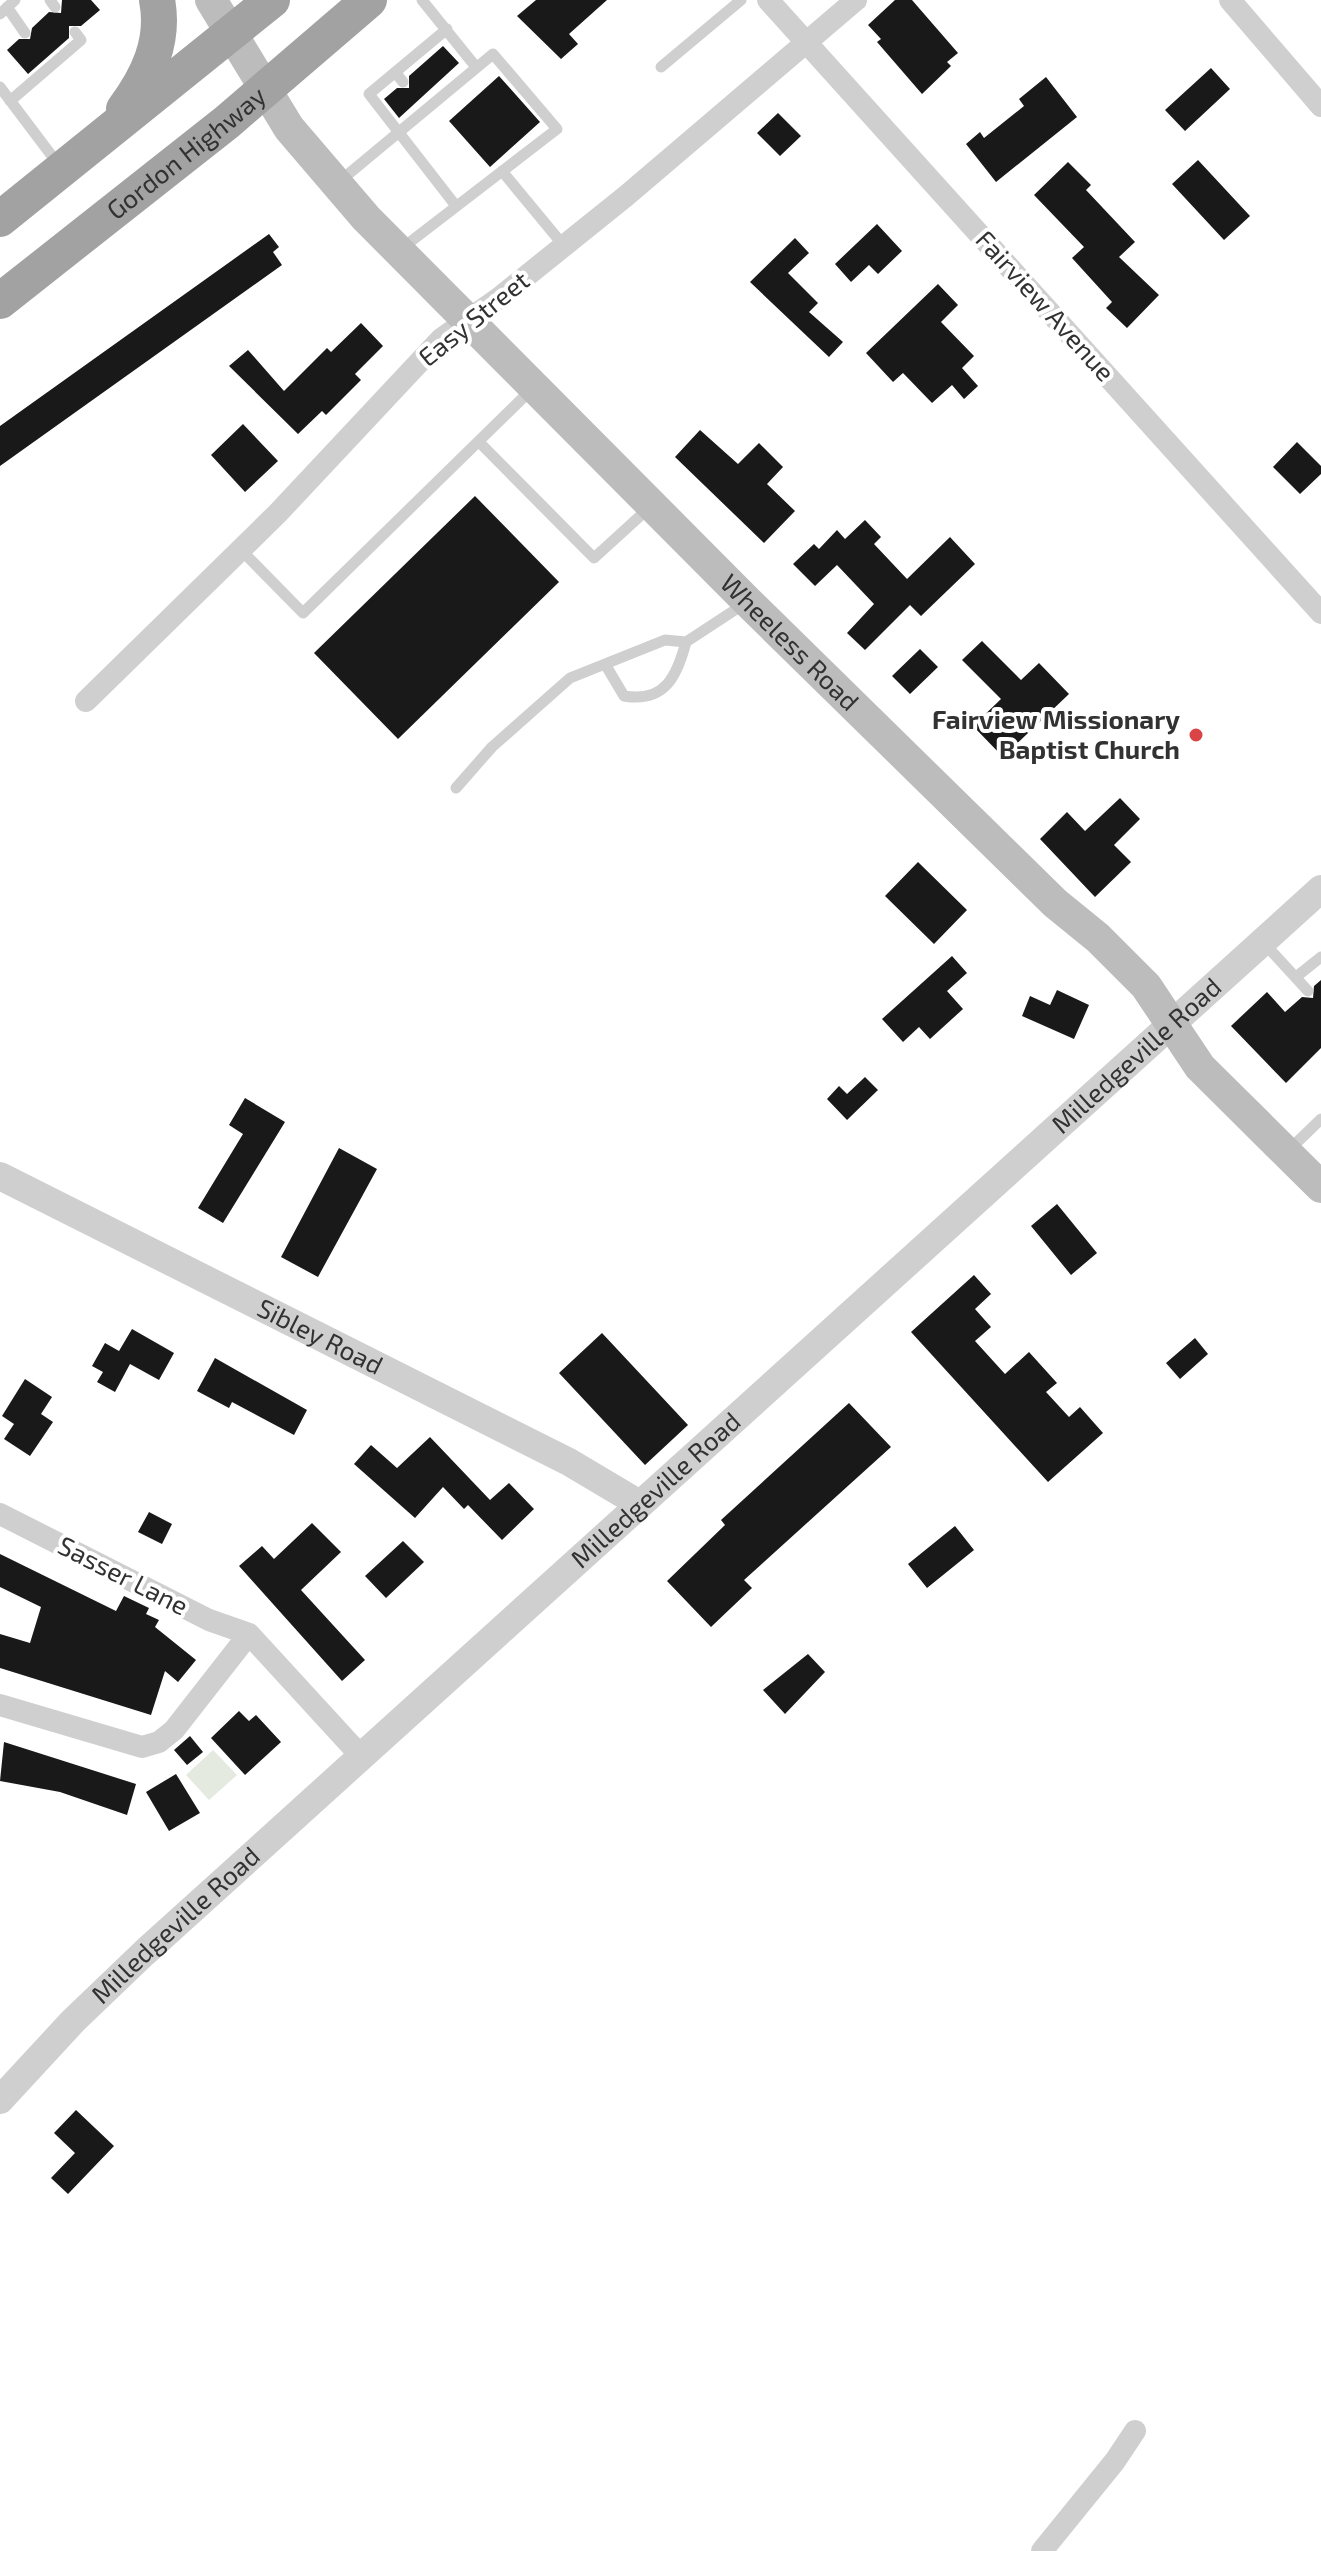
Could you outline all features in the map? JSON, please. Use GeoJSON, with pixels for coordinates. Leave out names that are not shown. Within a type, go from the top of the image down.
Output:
{"type":"FeatureCollection","features":[{"type":"Feature","properties":{"kind":"highway"},"geometry":{"type":"LineString","coordinates":[[97,144],[143,84],[154,55],[160,17],[157,0]]}},
{"type":"Feature","properties":{"kind":"highway"},"geometry":{"type":"LineString","coordinates":[[0,219],[97,144],[272,0]]}},
{"type":"Feature","properties":{"kind":"highway","name":"Gordon Highway"},"geometry":{"type":"LineString","coordinates":[[0,301],[265,89],[369,0]]}},
{"type":"Feature","properties":{"kind":"main road","name":"Wheeless Road"},"geometry":{"type":"LineString","coordinates":[[211,0],[289,128],[397,252],[1055,903],[1098,938],[1146,986],[1200,1067],[1321,1187]]}},
{"type":"Feature","properties":{"kind":"street","name":"Fairview Avenue"},"geometry":{"type":"LineString","coordinates":[[768,0],[1321,613]]}},
{"type":"Feature","properties":{"kind":"street","name":"Easy Street"},"geometry":{"type":"LineString","coordinates":[[86,701],[241,550],[441,339],[564,246],[856,0]]}},
{"type":"Feature","properties":{"kind":"street"},"geometry":{"type":"LineString","coordinates":[[1230,0],[1321,106]]}},
{"type":"Feature","properties":{"kind":"street","name":"Milledgeville Road"},"geometry":{"type":"LineString","coordinates":[[0,2100],[73,2021],[144,1953],[638,1503],[1321,889]]}},
{"type":"Feature","properties":{"kind":"street","name":"Sibley Road"},"geometry":{"type":"LineString","coordinates":[[0,1176],[569,1462],[638,1503]]}},
{"type":"Feature","properties":{"kind":"street","name":"Sasser Lane"},"geometry":{"type":"LineString","coordinates":[[0,1514],[209,1620],[249,1634],[360,1755]]}},
{"type":"Feature","properties":{"kind":"street"},"geometry":{"type":"LineString","coordinates":[[0,1705],[142,1747],[159,1742],[174,1730],[249,1634]]}},
{"type":"Feature","properties":{"kind":"street"},"geometry":{"type":"LineString","coordinates":[[1042,2551],[1115,2461],[1135,2431]]}},
{"type":"Feature","properties":{"kind":"lane"},"geometry":{"type":"LineString","coordinates":[[422,0],[476,67]]}},
{"type":"Feature","properties":{"kind":"lane"},"geometry":{"type":"LineString","coordinates":[[661,67],[741,0]]}},
{"type":"Feature","properties":{"kind":"lane"},"geometry":{"type":"LineString","coordinates":[[8,7],[25,33]]}},
{"type":"Feature","properties":{"kind":"lane"},"geometry":{"type":"LineString","coordinates":[[447,29],[399,77],[369,94],[397,134],[456,206]]}},
{"type":"Feature","properties":{"kind":"lane"},"geometry":{"type":"LineString","coordinates":[[10,101],[47,63],[81,40],[75,32]]}},
{"type":"Feature","properties":{"kind":"lane"},"geometry":{"type":"LineString","coordinates":[[336,184],[397,134],[421,106],[446,92],[493,54],[557,129],[397,252]]}},
{"type":"Feature","properties":{"kind":"lane"},"geometry":{"type":"LineString","coordinates":[[438,82],[446,92]]}},
{"type":"Feature","properties":{"kind":"lane"},"geometry":{"type":"LineString","coordinates":[[0,87],[63,171]]}},
{"type":"Feature","properties":{"kind":"lane"},"geometry":{"type":"LineString","coordinates":[[502,171],[564,246]]}},
{"type":"Feature","properties":{"kind":"lane"},"geometry":{"type":"LineString","coordinates":[[241,550],[303,613],[533,388]]}},
{"type":"Feature","properties":{"kind":"lane"},"geometry":{"type":"LineString","coordinates":[[479,442],[594,558],[651,505]]}},
{"type":"Feature","properties":{"kind":"lane"},"geometry":{"type":"LineString","coordinates":[[456,788],[492,747],[570,678],[665,640],[686,642],[748,602]]}},
{"type":"Feature","properties":{"kind":"lane"},"geometry":{"type":"LineString","coordinates":[[605,664],[624,696],[643,700],[660,692],[678,672],[686,642]]}},
{"type":"Feature","properties":{"kind":"lane"},"geometry":{"type":"LineString","coordinates":[[1263,942],[1308,991]]}},
{"type":"Feature","properties":{"kind":"lane"},"geometry":{"type":"LineString","coordinates":[[1296,977],[1321,957]]}},
{"type":"Feature","properties":{"kind":"lane"},"geometry":{"type":"LineString","coordinates":[[1285,1154],[1321,1119]]}},
{"type":"Feature","properties":{"kind":"shaded area"},"geometry":{"type":"Polygon","coordinates":[[[213,1750],[237,1775],[209,1800],[186,1775],[213,1750]]]}},
{"type":"Feature","properties":{"kind":"building"},"geometry":{"type":"Polygon","coordinates":[[[62,0],[91,0],[100,10],[81,26],[69,26],[69,38],[28,74],[7,50],[19,39],[30,39],[32,28],[49,12],[61,13],[62,0]]]}},
{"type":"Feature","properties":{"kind":"building"},"geometry":{"type":"Polygon","coordinates":[[[536,0],[607,0],[569,34],[578,44],[561,59],[517,16],[536,0]]]}},
{"type":"Feature","properties":{"kind":"building"},"geometry":{"type":"Polygon","coordinates":[[[895,0],[912,0],[958,53],[947,62],[951,66],[922,94],[877,42],[881,39],[868,25],[895,0]]]}},
{"type":"Feature","properties":{"kind":"building"},"geometry":{"type":"Polygon","coordinates":[[[443,46],[459,63],[399,118],[384,99],[397,88],[409,88],[409,76],[443,46]]]}},
{"type":"Feature","properties":{"kind":"building"},"geometry":{"type":"Polygon","coordinates":[[[1211,68],[1230,89],[1185,131],[1165,110],[1211,68]]]}},
{"type":"Feature","properties":{"kind":"building"},"geometry":{"type":"Polygon","coordinates":[[[499,76],[540,122],[490,167],[449,121],[499,76]]]}},
{"type":"Feature","properties":{"kind":"building"},"geometry":{"type":"Polygon","coordinates":[[[1046,77],[1077,117],[996,182],[966,144],[980,132],[984,138],[1024,106],[1019,99],[1046,77]]]}},
{"type":"Feature","properties":{"kind":"building"},"geometry":{"type":"Polygon","coordinates":[[[778,113],[801,136],[780,156],[757,133],[778,113]]]}},
{"type":"Feature","properties":{"kind":"building"},"geometry":{"type":"Polygon","coordinates":[[[1198,160],[1250,216],[1224,240],[1172,184],[1198,160]]]}},
{"type":"Feature","properties":{"kind":"building"},"geometry":{"type":"Polygon","coordinates":[[[1068,162],[1091,185],[1086,190],[1135,242],[1119,257],[1159,295],[1127,328],[1106,308],[1112,302],[1072,258],[1084,247],[1034,195],[1068,162]]]}},
{"type":"Feature","properties":{"kind":"building"},"geometry":{"type":"Polygon","coordinates":[[[877,224],[902,251],[878,274],[869,265],[851,282],[835,264],[877,224]]]}},
{"type":"Feature","properties":{"kind":"building"},"geometry":{"type":"Polygon","coordinates":[[[269,234],[279,247],[273,252],[282,265],[0,466],[0,426],[269,234]]]}},
{"type":"Feature","properties":{"kind":"building"},"geometry":{"type":"Polygon","coordinates":[[[795,238],[809,253],[788,273],[818,303],[809,312],[843,342],[829,357],[750,282],[795,238]]]}},
{"type":"Feature","properties":{"kind":"building"},"geometry":{"type":"Polygon","coordinates":[[[938,284],[958,305],[941,322],[974,356],[962,368],[978,386],[964,399],[952,385],[932,403],[903,373],[893,382],[866,353],[938,284]]]}},
{"type":"Feature","properties":{"kind":"building"},"geometry":{"type":"Polygon","coordinates":[[[361,323],[383,346],[355,374],[361,380],[326,415],[322,411],[298,434],[229,366],[248,350],[284,391],[327,348],[331,352],[361,323]]]}},
{"type":"Feature","properties":{"kind":"building"},"geometry":{"type":"Polygon","coordinates":[[[243,424],[278,461],[245,492],[211,455],[243,424]]]}},
{"type":"Feature","properties":{"kind":"building"},"geometry":{"type":"Polygon","coordinates":[[[700,430],[738,464],[759,443],[783,467],[767,484],[795,511],[764,543],[675,457],[700,430]]]}},
{"type":"Feature","properties":{"kind":"building"},"geometry":{"type":"Polygon","coordinates":[[[1297,442],[1321,466],[1321,474],[1300,494],[1273,467],[1297,442]]]}},
{"type":"Feature","properties":{"kind":"building"},"geometry":{"type":"Polygon","coordinates":[[[475,496],[559,582],[398,739],[314,653],[475,496]]]}},
{"type":"Feature","properties":{"kind":"building"},"geometry":{"type":"Polygon","coordinates":[[[865,520],[881,537],[874,544],[907,579],[950,537],[975,564],[921,616],[910,605],[865,650],[847,633],[874,604],[837,565],[815,586],[793,564],[814,544],[819,549],[837,530],[845,539],[865,520]]]}},
{"type":"Feature","properties":{"kind":"building"},"geometry":{"type":"Polygon","coordinates":[[[982,641],[1021,680],[1039,663],[1069,694],[1003,757],[973,726],[1001,699],[962,660],[982,641]]]}},
{"type":"Feature","properties":{"kind":"building"},"geometry":{"type":"Polygon","coordinates":[[[920,649],[938,667],[910,694],[892,676],[920,649]]]}},
{"type":"Feature","properties":{"kind":"building"},"geometry":{"type":"Polygon","coordinates":[[[1120,798],[1140,819],[1114,845],[1131,862],[1095,897],[1040,839],[1067,812],[1085,831],[1120,798]]]}},
{"type":"Feature","properties":{"kind":"building"},"geometry":{"type":"Polygon","coordinates":[[[918,862],[967,910],[934,944],[885,896],[918,862]]]}},
{"type":"Feature","properties":{"kind":"building"},"geometry":{"type":"Polygon","coordinates":[[[952,956],[967,973],[947,991],[963,1009],[930,1039],[919,1027],[903,1042],[882,1019],[952,956]]]}},
{"type":"Feature","properties":{"kind":"building"},"geometry":{"type":"Polygon","coordinates":[[[1321,980],[1321,1048],[1286,1083],[1231,1026],[1267,992],[1285,1012],[1302,997],[1313,998],[1314,986],[1321,980]]]}},
{"type":"Feature","properties":{"kind":"building"},"geometry":{"type":"Polygon","coordinates":[[[1057,990],[1089,1005],[1074,1039],[1022,1016],[1030,996],[1050,1005],[1057,990]]]}},
{"type":"Feature","properties":{"kind":"building"},"geometry":{"type":"Polygon","coordinates":[[[865,1077],[878,1090],[847,1120],[827,1099],[839,1086],[847,1094],[865,1077]]]}},
{"type":"Feature","properties":{"kind":"building"},"geometry":{"type":"Polygon","coordinates":[[[245,1098],[285,1122],[223,1223],[198,1208],[243,1134],[229,1125],[245,1098]]]}},
{"type":"Feature","properties":{"kind":"building"},"geometry":{"type":"Polygon","coordinates":[[[339,1148],[377,1169],[318,1277],[281,1257],[339,1148]]]}},
{"type":"Feature","properties":{"kind":"building"},"geometry":{"type":"Polygon","coordinates":[[[1057,1204],[1097,1253],[1071,1275],[1031,1226],[1057,1204]]]}},
{"type":"Feature","properties":{"kind":"building"},"geometry":{"type":"Polygon","coordinates":[[[974,1275],[991,1294],[975,1309],[991,1327],[975,1341],[1005,1374],[1029,1352],[1057,1383],[1046,1392],[1069,1417],[1080,1407],[1103,1433],[1048,1482],[911,1332],[974,1275]]]}},
{"type":"Feature","properties":{"kind":"building"},"geometry":{"type":"Polygon","coordinates":[[[132,1329],[174,1353],[159,1380],[130,1364],[115,1392],[97,1382],[103,1372],[92,1366],[105,1343],[119,1351],[132,1329]]]}},
{"type":"Feature","properties":{"kind":"building"},"geometry":{"type":"Polygon","coordinates":[[[602,1333],[688,1425],[645,1465],[559,1373],[602,1333]]]}},
{"type":"Feature","properties":{"kind":"building"},"geometry":{"type":"Polygon","coordinates":[[[1195,1338],[1208,1354],[1180,1379],[1166,1363],[1195,1338]]]}},
{"type":"Feature","properties":{"kind":"building"},"geometry":{"type":"Polygon","coordinates":[[[215,1358],[307,1410],[294,1435],[232,1402],[229,1408],[197,1391],[215,1358]]]}},
{"type":"Feature","properties":{"kind":"building"},"geometry":{"type":"Polygon","coordinates":[[[25,1379],[52,1397],[41,1414],[53,1422],[30,1456],[4,1439],[14,1424],[2,1416],[25,1379]]]}},
{"type":"Feature","properties":{"kind":"building"},"geometry":{"type":"Polygon","coordinates":[[[849,1403],[891,1447],[744,1580],[752,1588],[711,1627],[667,1581],[725,1525],[721,1520],[849,1403]]]}},
{"type":"Feature","properties":{"kind":"building"},"geometry":{"type":"Polygon","coordinates":[[[430,1437],[490,1500],[509,1483],[534,1509],[502,1540],[468,1505],[464,1509],[443,1487],[415,1518],[354,1464],[371,1445],[397,1468],[430,1437]]]}},
{"type":"Feature","properties":{"kind":"building"},"geometry":{"type":"Polygon","coordinates":[[[149,1512],[172,1524],[162,1544],[138,1532],[149,1512]]]}},
{"type":"Feature","properties":{"kind":"building"},"geometry":{"type":"Polygon","coordinates":[[[312,1523],[341,1552],[301,1590],[365,1660],[342,1681],[239,1566],[262,1546],[274,1559],[312,1523]]]}},
{"type":"Feature","properties":{"kind":"building"},"geometry":{"type":"Polygon","coordinates":[[[955,1526],[974,1550],[927,1588],[908,1564],[955,1526]]]}},
{"type":"Feature","properties":{"kind":"building"},"geometry":{"type":"Polygon","coordinates":[[[403,1541],[424,1562],[386,1598],[365,1576],[403,1541]]]}},
{"type":"Feature","properties":{"kind":"building"},"geometry":{"type":"Polygon","coordinates":[[[0,1554],[116,1611],[124,1596],[149,1608],[146,1614],[159,1620],[155,1627],[196,1660],[178,1682],[165,1671],[151,1715],[0,1668],[0,1634],[30,1643],[41,1607],[0,1587],[0,1554]]]}},
{"type":"Feature","properties":{"kind":"building"},"geometry":{"type":"Polygon","coordinates":[[[808,1654],[825,1672],[785,1714],[763,1690],[808,1654]]]}},
{"type":"Feature","properties":{"kind":"building"},"geometry":{"type":"Polygon","coordinates":[[[239,1711],[249,1721],[256,1715],[281,1742],[245,1775],[211,1738],[239,1711]]]}},
{"type":"Feature","properties":{"kind":"building"},"geometry":{"type":"Polygon","coordinates":[[[190,1736],[203,1752],[187,1765],[174,1750],[190,1736]]]}},
{"type":"Feature","properties":{"kind":"building"},"geometry":{"type":"Polygon","coordinates":[[[4,1742],[136,1784],[127,1815],[60,1792],[0,1781],[4,1742]]]}},
{"type":"Feature","properties":{"kind":"building"},"geometry":{"type":"Polygon","coordinates":[[[176,1774],[200,1813],[169,1831],[146,1792],[176,1774]]]}},
{"type":"Feature","properties":{"kind":"building"},"geometry":{"type":"Polygon","coordinates":[[[76,2110],[114,2146],[68,2194],[51,2178],[75,2153],[54,2133],[76,2110]]]}},
{"type":"Feature","properties":{"kind":"place","name":"Fairview Missionary Baptist Church"},"geometry":{"type":"Point","coordinates":[1196,735]}}]}
